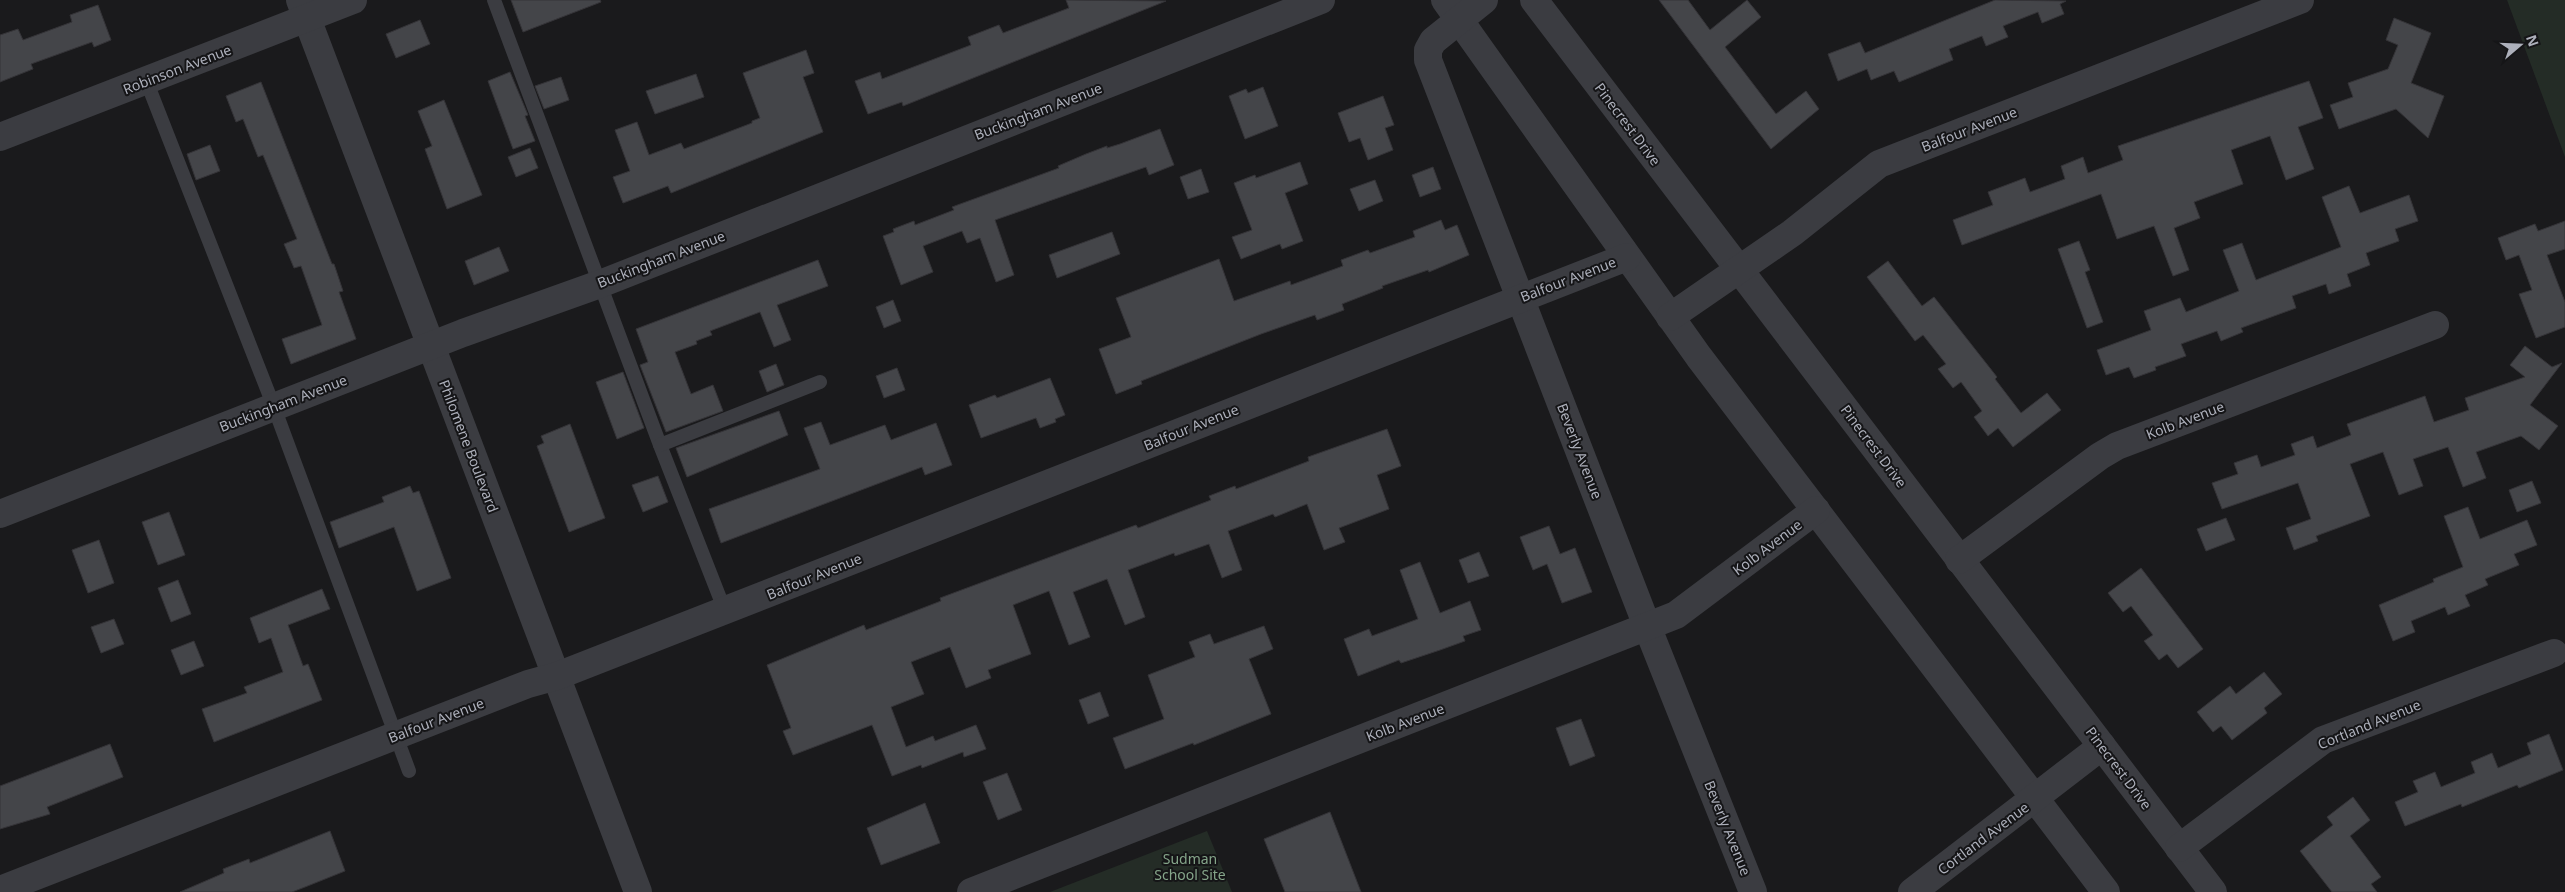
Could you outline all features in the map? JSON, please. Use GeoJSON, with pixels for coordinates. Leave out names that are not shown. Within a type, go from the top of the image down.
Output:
{"type":"FeatureCollection","features":[{"type":"Feature","properties":{"kind":"street","name":"Robinson Avenue"},"geometry":{"type":"LineString","coordinates":[[0,137],[146,80],[303,9],[353,0]]}},
{"type":"Feature","properties":{"kind":"street","name":"Buckingham Avenue"},"geometry":{"type":"LineString","coordinates":[[0,514],[431,345],[600,284],[1321,0]]}},
{"type":"Feature","properties":{"kind":"street"},"geometry":{"type":"LineString","coordinates":[[1484,0],[1452,10],[1670,317],[2106,892]]}},
{"type":"Feature","properties":{"kind":"street","name":"Pinecrest Drive"},"geometry":{"type":"LineString","coordinates":[[1534,0],[2213,892]]}},
{"type":"Feature","properties":{"kind":"street","name":"Balfour Avenue"},"geometry":{"type":"LineString","coordinates":[[1670,317],[1740,271],[1879,164],[2300,0]]}},
{"type":"Feature","properties":{"kind":"street","name":"Philomene Boulevard"},"geometry":{"type":"LineString","coordinates":[[303,9],[638,892]]}},
{"type":"Feature","properties":{"kind":"street","name":"Beverly Avenue"},"geometry":{"type":"LineString","coordinates":[[1452,10],[1428,50],[1428,60],[1647,626],[1754,892]]}},
{"type":"Feature","properties":{"kind":"street","name":"Balfour Avenue"},"geometry":{"type":"LineString","coordinates":[[0,890],[528,684],[556,676],[725,611],[1627,257]]}},
{"type":"Feature","properties":{"kind":"street","name":"Kolb Avenue"},"geometry":{"type":"LineString","coordinates":[[1959,560],[2100,456],[2117,446],[2435,325]]}},
{"type":"Feature","properties":{"kind":"street","name":"Kolb Avenue"},"geometry":{"type":"LineString","coordinates":[[971,892],[1676,615],[1816,510]]}},
{"type":"Feature","properties":{"kind":"street","name":"Cortland Avenue"},"geometry":{"type":"LineString","coordinates":[[2179,848],[2323,740],[2554,653]]}},
{"type":"Feature","properties":{"kind":"street","name":"Cortland Avenue"},"geometry":{"type":"LineString","coordinates":[[1912,892],[2102,746]]}},
{"type":"Feature","properties":{"kind":"lane"},"geometry":{"type":"LineString","coordinates":[[494,0],[660,445],[725,611]]}},
{"type":"Feature","properties":{"kind":"lane"},"geometry":{"type":"LineString","coordinates":[[146,80],[274,407],[409,771]]}},
{"type":"Feature","properties":{"kind":"lane"},"geometry":{"type":"LineString","coordinates":[[660,445],[820,382]]}},
{"type":"Feature","properties":{"kind":"green space"},"geometry":{"type":"Polygon","coordinates":[[[2507,0],[2565,0],[2565,157],[2507,0]]]}},
{"type":"Feature","properties":{"kind":"green space","name":"Sudman School Site"},"geometry":{"type":"Polygon","coordinates":[[[1207,831],[1232,892],[1050,892],[1207,831]]]}},
{"type":"Feature","properties":{"kind":"building"},"geometry":{"type":"Polygon","coordinates":[[[511,0],[600,0],[601,2],[523,32],[511,0]]]}},
{"type":"Feature","properties":{"kind":"building"},"geometry":{"type":"Polygon","coordinates":[[[1066,0],[1166,1],[903,106],[902,102],[868,114],[855,81],[880,72],[882,79],[971,45],[968,37],[999,25],[1003,33],[1069,8],[1066,0]]]}},
{"type":"Feature","properties":{"kind":"building"},"geometry":{"type":"Polygon","coordinates":[[[1659,0],[1688,0],[1710,30],[1747,0],[1761,17],[1725,47],[1776,114],[1806,91],[1819,109],[1771,149],[1659,0]]]}},
{"type":"Feature","properties":{"kind":"building"},"geometry":{"type":"Polygon","coordinates":[[[1995,0],[2066,1],[2060,4],[2064,14],[2042,23],[2038,12],[2003,26],[2008,37],[1986,46],[1982,36],[1949,49],[1953,60],[1899,82],[1894,71],[1871,80],[1867,69],[1838,81],[1828,54],[1860,42],[1865,53],[1995,0]]]}},
{"type":"Feature","properties":{"kind":"building"},"geometry":{"type":"Polygon","coordinates":[[[98,5],[111,40],[94,47],[92,42],[31,64],[33,69],[0,82],[0,35],[18,29],[23,40],[72,22],[70,15],[98,5]]]}},
{"type":"Feature","properties":{"kind":"building"},"geometry":{"type":"Polygon","coordinates":[[[2394,18],[2431,33],[2411,83],[2444,96],[2428,138],[2396,109],[2339,129],[2330,105],[2353,97],[2348,83],[2388,69],[2398,45],[2386,40],[2394,18]]]}},
{"type":"Feature","properties":{"kind":"building"},"geometry":{"type":"Polygon","coordinates":[[[420,20],[430,44],[396,58],[386,34],[420,20]]]}},
{"type":"Feature","properties":{"kind":"building"},"geometry":{"type":"Polygon","coordinates":[[[806,50],[814,73],[803,77],[823,132],[671,193],[668,186],[623,203],[613,177],[630,171],[615,130],[637,122],[649,155],[681,143],[684,149],[752,123],[752,121],[760,118],[743,73],[806,50]]]}},
{"type":"Feature","properties":{"kind":"building"},"geometry":{"type":"Polygon","coordinates":[[[510,72],[528,115],[525,116],[535,141],[513,149],[488,81],[510,72]]]}},
{"type":"Feature","properties":{"kind":"building"},"geometry":{"type":"Polygon","coordinates":[[[696,74],[704,97],[655,114],[646,91],[696,74]]]}},
{"type":"Feature","properties":{"kind":"building"},"geometry":{"type":"Polygon","coordinates":[[[561,77],[569,100],[544,109],[535,86],[561,77]]]}},
{"type":"Feature","properties":{"kind":"building"},"geometry":{"type":"Polygon","coordinates":[[[2309,81],[2323,118],[2298,127],[2314,169],[2286,180],[2270,136],[2231,150],[2243,184],[2194,202],[2200,218],[2174,228],[2189,270],[2173,276],[2154,226],[2117,239],[2101,194],[1962,245],[1953,220],[1993,205],[1988,192],[2025,178],[2030,192],[2065,179],[2061,166],[2083,157],[2088,173],[2123,160],[2118,146],[2309,81]]]}},
{"type":"Feature","properties":{"kind":"building"},"geometry":{"type":"Polygon","coordinates":[[[261,82],[332,264],[334,264],[343,291],[339,292],[356,339],[291,364],[282,339],[322,325],[301,266],[294,268],[284,244],[297,239],[263,155],[258,157],[243,119],[236,122],[226,96],[261,82]]]}},
{"type":"Feature","properties":{"kind":"building"},"geometry":{"type":"Polygon","coordinates":[[[1263,87],[1278,126],[1245,139],[1229,96],[1246,89],[1248,93],[1263,87]]]}},
{"type":"Feature","properties":{"kind":"building"},"geometry":{"type":"Polygon","coordinates":[[[1383,96],[1394,125],[1385,128],[1393,150],[1368,160],[1360,138],[1349,142],[1338,113],[1383,96]]]}},
{"type":"Feature","properties":{"kind":"building"},"geometry":{"type":"Polygon","coordinates":[[[444,100],[482,195],[447,209],[425,149],[432,146],[418,111],[444,100]]]}},
{"type":"Feature","properties":{"kind":"building"},"geometry":{"type":"Polygon","coordinates":[[[1160,129],[1174,165],[1149,175],[1146,167],[995,220],[1014,275],[996,282],[980,238],[967,243],[962,231],[923,246],[933,272],[901,285],[883,236],[894,232],[893,229],[914,221],[915,225],[954,210],[952,207],[1059,168],[1058,166],[1086,154],[1160,129]]]}},
{"type":"Feature","properties":{"kind":"building"},"geometry":{"type":"Polygon","coordinates":[[[210,145],[220,171],[196,180],[187,154],[210,145]]]}},
{"type":"Feature","properties":{"kind":"building"},"geometry":{"type":"Polygon","coordinates":[[[530,148],[538,168],[516,177],[508,157],[530,148]]]}},
{"type":"Feature","properties":{"kind":"building"},"geometry":{"type":"Polygon","coordinates":[[[1300,162],[1308,184],[1285,193],[1303,241],[1282,249],[1280,244],[1241,259],[1232,237],[1252,230],[1234,183],[1255,175],[1256,178],[1300,162]]]}},
{"type":"Feature","properties":{"kind":"building"},"geometry":{"type":"Polygon","coordinates":[[[1433,167],[1441,189],[1420,197],[1412,175],[1433,167]]]}},
{"type":"Feature","properties":{"kind":"building"},"geometry":{"type":"Polygon","coordinates":[[[1201,169],[1209,192],[1188,199],[1180,177],[1201,169]]]}},
{"type":"Feature","properties":{"kind":"building"},"geometry":{"type":"Polygon","coordinates":[[[1375,180],[1383,201],[1359,211],[1350,189],[1375,180]]]}},
{"type":"Feature","properties":{"kind":"building"},"geometry":{"type":"Polygon","coordinates":[[[2349,186],[2360,213],[2409,195],[2418,221],[2395,229],[2399,241],[2366,253],[2370,265],[2347,274],[2351,286],[2329,294],[2326,284],[2292,296],[2296,308],[2241,328],[2243,332],[2221,341],[2217,331],[2181,344],[2186,356],[2155,367],[2156,370],[2134,378],[2129,367],[2106,375],[2097,350],[2151,330],[2144,311],[2180,298],[2186,312],[2239,291],[2223,250],[2242,243],[2256,280],[2341,247],[2322,197],[2349,186]]]}},
{"type":"Feature","properties":{"kind":"building"},"geometry":{"type":"Polygon","coordinates":[[[1441,220],[1445,230],[1457,225],[1469,255],[1429,272],[1428,270],[1382,286],[1383,288],[1342,304],[1344,310],[1317,320],[1315,315],[1261,334],[1141,381],[1142,384],[1116,394],[1099,349],[1131,337],[1116,298],[1219,259],[1234,301],[1290,281],[1291,285],[1343,266],[1341,260],[1368,250],[1370,253],[1415,237],[1413,231],[1441,220]]]}},
{"type":"Feature","properties":{"kind":"building"},"geometry":{"type":"Polygon","coordinates":[[[2565,221],[2565,249],[2547,255],[2565,302],[2565,327],[2536,338],[2519,294],[2532,290],[2519,255],[2506,260],[2498,238],[2535,224],[2538,231],[2565,221]]]}},
{"type":"Feature","properties":{"kind":"building"},"geometry":{"type":"Polygon","coordinates":[[[1112,232],[1120,254],[1057,278],[1049,255],[1112,232]]]}},
{"type":"Feature","properties":{"kind":"building"},"geometry":{"type":"Polygon","coordinates":[[[2079,241],[2090,270],[2085,272],[2103,322],[2087,328],[2058,249],[2079,241]]]}},
{"type":"Feature","properties":{"kind":"building"},"geometry":{"type":"Polygon","coordinates":[[[499,247],[509,271],[474,285],[465,261],[499,247]]]}},
{"type":"Feature","properties":{"kind":"building"},"geometry":{"type":"Polygon","coordinates":[[[818,260],[828,286],[777,305],[791,340],[774,347],[760,312],[710,331],[712,335],[696,341],[697,344],[675,352],[691,394],[713,385],[723,411],[666,432],[640,365],[648,362],[636,329],[818,260]]]}},
{"type":"Feature","properties":{"kind":"building"},"geometry":{"type":"Polygon","coordinates":[[[1888,261],[1922,306],[1934,297],[1997,377],[1995,379],[2021,413],[2047,393],[2061,410],[2013,447],[1998,428],[1988,436],[1974,417],[1982,411],[1961,382],[1953,388],[1938,369],[1946,364],[1923,335],[1915,341],[1867,277],[1888,261]]]}},
{"type":"Feature","properties":{"kind":"building"},"geometry":{"type":"Polygon","coordinates":[[[893,300],[901,321],[884,328],[876,307],[893,300]]]}},
{"type":"Feature","properties":{"kind":"building"},"geometry":{"type":"Polygon","coordinates":[[[2525,346],[2552,367],[2562,363],[2530,405],[2558,426],[2539,450],[2521,436],[2476,452],[2486,478],[2463,487],[2448,447],[2413,459],[2423,486],[2399,495],[2383,452],[2350,464],[2370,516],[2316,536],[2318,541],[2294,550],[2286,528],[2311,519],[2298,483],[2222,509],[2212,483],[2238,474],[2234,463],[2257,455],[2261,467],[2295,455],[2291,444],[2313,436],[2317,448],[2351,435],[2347,424],[2425,396],[2434,422],[2469,410],[2465,398],[2525,377],[2510,365],[2525,346]]]}},
{"type":"Feature","properties":{"kind":"building"},"geometry":{"type":"Polygon","coordinates":[[[776,364],[784,385],[767,392],[759,371],[776,364]]]}},
{"type":"Feature","properties":{"kind":"building"},"geometry":{"type":"Polygon","coordinates":[[[897,368],[905,390],[884,398],[876,376],[897,368]]]}},
{"type":"Feature","properties":{"kind":"building"},"geometry":{"type":"Polygon","coordinates":[[[623,372],[644,428],[617,439],[596,382],[623,372]]]}},
{"type":"Feature","properties":{"kind":"building"},"geometry":{"type":"Polygon","coordinates":[[[1050,378],[1065,415],[1055,419],[1056,422],[1040,428],[1036,418],[981,438],[969,405],[995,395],[997,398],[1050,378]]]}},
{"type":"Feature","properties":{"kind":"building"},"geometry":{"type":"Polygon","coordinates":[[[779,411],[788,435],[687,477],[676,448],[779,411]]]}},
{"type":"Feature","properties":{"kind":"building"},"geometry":{"type":"Polygon","coordinates":[[[821,422],[830,445],[885,425],[891,440],[936,423],[952,465],[925,475],[922,467],[721,543],[709,509],[820,469],[804,428],[821,422]]]}},
{"type":"Feature","properties":{"kind":"building"},"geometry":{"type":"Polygon","coordinates":[[[570,424],[605,518],[569,532],[537,446],[544,443],[541,436],[570,424]]]}},
{"type":"Feature","properties":{"kind":"building"},"geometry":{"type":"Polygon","coordinates":[[[1387,429],[1401,466],[1377,475],[1389,509],[1339,528],[1345,542],[1324,550],[1307,504],[1275,517],[1273,514],[1228,531],[1242,570],[1222,578],[1209,544],[1175,556],[1174,553],[1128,570],[1145,617],[1125,625],[1107,579],[1073,592],[1090,637],[1069,645],[1049,591],[1013,605],[1031,654],[988,670],[991,678],[966,688],[950,647],[911,662],[924,694],[891,707],[906,747],[933,736],[935,741],[976,725],[986,749],[964,757],[963,752],[922,768],[921,765],[892,776],[872,725],[793,755],[783,731],[791,728],[767,665],[864,625],[866,630],[941,601],[940,598],[1136,525],[1138,528],[1211,500],[1209,496],[1235,486],[1236,489],[1309,461],[1308,457],[1387,429]]]}},
{"type":"Feature","properties":{"kind":"building"},"geometry":{"type":"Polygon","coordinates":[[[658,476],[668,502],[643,512],[632,485],[658,476]]]}},
{"type":"Feature","properties":{"kind":"building"},"geometry":{"type":"Polygon","coordinates":[[[2532,481],[2541,503],[2517,512],[2509,490],[2532,481]]]}},
{"type":"Feature","properties":{"kind":"building"},"geometry":{"type":"Polygon","coordinates":[[[410,486],[413,493],[419,491],[451,578],[417,591],[394,527],[339,548],[330,522],[384,502],[382,497],[410,486]]]}},
{"type":"Feature","properties":{"kind":"building"},"geometry":{"type":"Polygon","coordinates":[[[2468,507],[2480,539],[2527,520],[2537,545],[2514,554],[2519,565],[2485,579],[2488,585],[2465,595],[2470,606],[2448,615],[2445,607],[2411,621],[2415,632],[2393,641],[2379,605],[2434,582],[2433,579],[2463,567],[2444,516],[2468,507]]]}},
{"type":"Feature","properties":{"kind":"building"},"geometry":{"type":"Polygon","coordinates":[[[169,512],[185,555],[158,565],[142,522],[169,512]]]}},
{"type":"Feature","properties":{"kind":"building"},"geometry":{"type":"Polygon","coordinates":[[[2226,518],[2235,540],[2206,551],[2197,529],[2226,518]]]}},
{"type":"Feature","properties":{"kind":"building"},"geometry":{"type":"Polygon","coordinates":[[[1549,526],[1560,554],[1575,548],[1592,592],[1562,603],[1547,564],[1533,570],[1520,537],[1549,526]]]}},
{"type":"Feature","properties":{"kind":"building"},"geometry":{"type":"Polygon","coordinates":[[[99,540],[114,583],[88,593],[72,550],[99,540]]]}},
{"type":"Feature","properties":{"kind":"building"},"geometry":{"type":"Polygon","coordinates":[[[1479,552],[1489,576],[1468,583],[1459,560],[1479,552]]]}},
{"type":"Feature","properties":{"kind":"building"},"geometry":{"type":"Polygon","coordinates":[[[1420,562],[1440,613],[1470,601],[1481,630],[1463,636],[1465,641],[1401,663],[1399,660],[1358,676],[1344,639],[1369,629],[1372,636],[1418,619],[1400,570],[1420,562]]]}},
{"type":"Feature","properties":{"kind":"building"},"geometry":{"type":"Polygon","coordinates":[[[2141,568],[2203,649],[2178,668],[2167,654],[2159,660],[2144,641],[2153,635],[2131,606],[2123,612],[2108,593],[2141,568]]]}},
{"type":"Feature","properties":{"kind":"building"},"geometry":{"type":"Polygon","coordinates":[[[178,580],[191,614],[171,622],[158,588],[178,580]]]}},
{"type":"Feature","properties":{"kind":"building"},"geometry":{"type":"Polygon","coordinates":[[[322,589],[330,609],[288,625],[303,666],[308,664],[322,700],[214,742],[202,709],[247,693],[244,687],[283,672],[271,638],[259,643],[250,618],[322,589]]]}},
{"type":"Feature","properties":{"kind":"building"},"geometry":{"type":"Polygon","coordinates":[[[114,619],[124,644],[101,653],[91,627],[114,619]]]}},
{"type":"Feature","properties":{"kind":"building"},"geometry":{"type":"Polygon","coordinates":[[[1264,626],[1273,649],[1249,659],[1271,714],[1194,745],[1193,743],[1125,769],[1113,738],[1164,719],[1148,675],[1195,657],[1189,642],[1210,634],[1214,644],[1264,626]]]}},
{"type":"Feature","properties":{"kind":"building"},"geometry":{"type":"Polygon","coordinates":[[[194,641],[204,666],[181,675],[171,650],[194,641]]]}},
{"type":"Feature","properties":{"kind":"building"},"geometry":{"type":"Polygon","coordinates":[[[2264,672],[2282,694],[2264,708],[2267,713],[2232,740],[2221,726],[2213,732],[2197,712],[2230,686],[2236,694],[2264,672]]]}},
{"type":"Feature","properties":{"kind":"building"},"geometry":{"type":"Polygon","coordinates":[[[1100,692],[1109,716],[1088,724],[1079,700],[1100,692]]]}},
{"type":"Feature","properties":{"kind":"building"},"geometry":{"type":"Polygon","coordinates":[[[1581,719],[1595,756],[1570,766],[1556,728],[1581,719]]]}},
{"type":"Feature","properties":{"kind":"building"},"geometry":{"type":"Polygon","coordinates":[[[2549,734],[2563,770],[2519,788],[2517,785],[2462,807],[2461,804],[2405,826],[2395,802],[2418,792],[2413,781],[2435,772],[2441,787],[2475,773],[2471,762],[2492,753],[2498,768],[2531,754],[2527,743],[2549,734]]]}},
{"type":"Feature","properties":{"kind":"building"},"geometry":{"type":"Polygon","coordinates":[[[110,744],[123,777],[47,807],[50,814],[0,829],[0,786],[110,744]]]}},
{"type":"Feature","properties":{"kind":"building"},"geometry":{"type":"Polygon","coordinates":[[[1007,773],[1022,810],[998,820],[983,782],[1007,773]]]}},
{"type":"Feature","properties":{"kind":"building"},"geometry":{"type":"Polygon","coordinates":[[[2353,797],[2370,820],[2350,836],[2381,877],[2371,884],[2377,892],[2332,892],[2300,851],[2333,825],[2327,817],[2353,797]]]}},
{"type":"Feature","properties":{"kind":"building"},"geometry":{"type":"Polygon","coordinates":[[[925,803],[940,843],[881,865],[867,828],[925,803]]]}},
{"type":"Feature","properties":{"kind":"building"},"geometry":{"type":"Polygon","coordinates":[[[1330,812],[1361,892],[1285,892],[1264,839],[1330,812]]]}},
{"type":"Feature","properties":{"kind":"building"},"geometry":{"type":"Polygon","coordinates":[[[330,831],[345,871],[292,892],[180,892],[224,873],[223,869],[249,859],[250,863],[330,831]]]}}]}
